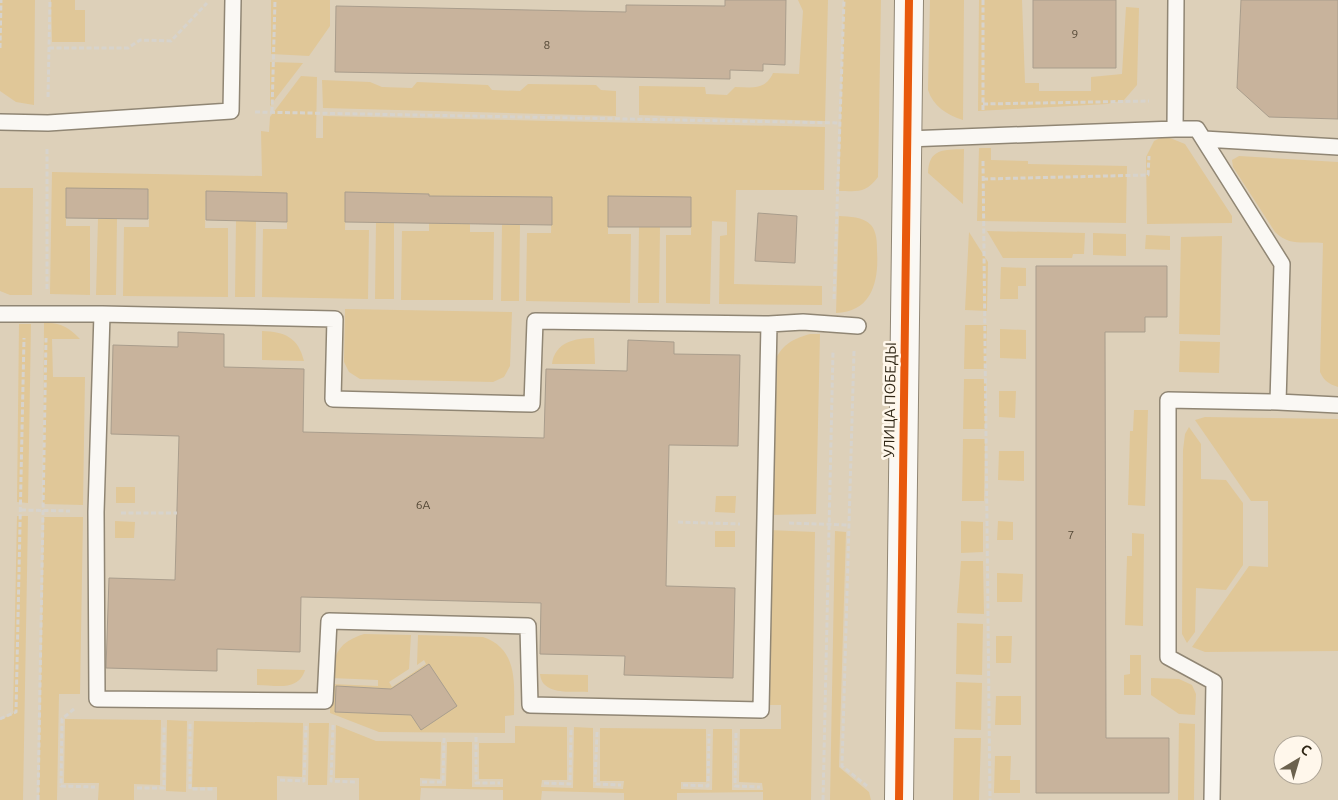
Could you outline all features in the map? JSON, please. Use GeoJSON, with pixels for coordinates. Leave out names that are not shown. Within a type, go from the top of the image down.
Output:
{"type":"FeatureCollection","features":[{"type":"Feature","properties":{"kind":"street","name":"УЛИЦА ПОБЕДЫ"},"geometry":{"type":"LineString","coordinates":[[900,800],[909,0]]}},
{"type":"Feature","properties":{"kind":"lane"},"geometry":{"type":"LineString","coordinates":[[0,122],[48,123],[232,111],[233,0]]}},
{"type":"Feature","properties":{"kind":"lane"},"geometry":{"type":"LineString","coordinates":[[1175,129],[1176,0]]}},
{"type":"Feature","properties":{"kind":"lane"},"geometry":{"type":"LineString","coordinates":[[907,139],[1197,129],[1282,264],[1278,402]]}},
{"type":"Feature","properties":{"kind":"lane"},"geometry":{"type":"LineString","coordinates":[[1204,139],[1338,147]]}},
{"type":"Feature","properties":{"kind":"lane"},"geometry":{"type":"LineString","coordinates":[[0,314],[102,314],[335,319],[333,399],[532,404],[535,322],[769,324],[803,322],[857,326]]}},
{"type":"Feature","properties":{"kind":"lane"},"geometry":{"type":"LineString","coordinates":[[102,314],[96,512],[97,699],[326,701],[329,621],[528,626],[530,705],[737,710],[760,710],[769,324]]}},
{"type":"Feature","properties":{"kind":"lane"},"geometry":{"type":"LineString","coordinates":[[1212,800],[1214,682],[1168,657],[1168,400],[1338,405]]}},
{"type":"Feature","properties":{"kind":"path"},"geometry":{"type":"LineString","coordinates":[[0,48],[1,0]]}},
{"type":"Feature","properties":{"kind":"path"},"geometry":{"type":"LineString","coordinates":[[38,800],[50,0]]}},
{"type":"Feature","properties":{"kind":"path"},"geometry":{"type":"LineString","coordinates":[[49,48],[128,48],[140,40],[171,41],[210,0]]}},
{"type":"Feature","properties":{"kind":"path"},"geometry":{"type":"LineString","coordinates":[[275,0],[272,112],[840,123]]}},
{"type":"Feature","properties":{"kind":"path"},"geometry":{"type":"LineString","coordinates":[[824,800],[834,324],[844,0]]}},
{"type":"Feature","properties":{"kind":"path"},"geometry":{"type":"LineString","coordinates":[[983,0],[990,800]]}},
{"type":"Feature","properties":{"kind":"path"},"geometry":{"type":"LineString","coordinates":[[983,104],[1149,101]]}},
{"type":"Feature","properties":{"kind":"path"},"geometry":{"type":"LineString","coordinates":[[0,720],[16,712],[24,325],[16,314]]}},
{"type":"Feature","properties":{"kind":"path"},"geometry":{"type":"LineString","coordinates":[[857,326],[842,766],[871,790]]}},
{"type":"Feature","properties":{"kind":"path"},"geometry":{"type":"LineString","coordinates":[[62,719],[61,786],[95,787]]}},
{"type":"Feature","properties":{"kind":"path"},"geometry":{"type":"LineString","coordinates":[[333,719],[331,781],[356,782]]}},
{"type":"Feature","properties":{"kind":"path"},"geometry":{"type":"LineString","coordinates":[[137,788],[164,788],[164,720]]}},
{"type":"Feature","properties":{"kind":"path"},"geometry":{"type":"LineString","coordinates":[[190,721],[190,789],[215,789]]}},
{"type":"Feature","properties":{"kind":"path"},"geometry":{"type":"LineString","coordinates":[[280,780],[304,781],[306,723]]}},
{"type":"Feature","properties":{"kind":"path"},"geometry":{"type":"LineString","coordinates":[[544,783],[570,784],[571,727]]}},
{"type":"Feature","properties":{"kind":"path"},"geometry":{"type":"LineString","coordinates":[[597,728],[595,784],[621,785]]}},
{"type":"Feature","properties":{"kind":"path"},"geometry":{"type":"LineString","coordinates":[[683,785],[708,786],[710,729]]}},
{"type":"Feature","properties":{"kind":"path"},"geometry":{"type":"LineString","coordinates":[[736,729],[735,786],[760,787]]}},
{"type":"Feature","properties":{"kind":"path"},"geometry":{"type":"LineString","coordinates":[[422,782],[443,782],[444,737]]}},
{"type":"Feature","properties":{"kind":"path"},"geometry":{"type":"LineString","coordinates":[[476,737],[476,783],[500,783]]}},
{"type":"Feature","properties":{"kind":"shaded area"},"geometry":{"type":"Polygon","coordinates":[[[0,0],[35,0],[34,105],[16,102],[0,91],[0,0]]]}},
{"type":"Feature","properties":{"kind":"shaded area"},"geometry":{"type":"Polygon","coordinates":[[[51,0],[75,0],[75,10],[85,10],[85,42],[52,42],[51,0]]]}},
{"type":"Feature","properties":{"kind":"shaded area"},"geometry":{"type":"Polygon","coordinates":[[[271,0],[330,0],[330,26],[309,56],[271,54],[271,0]]]}},
{"type":"Feature","properties":{"kind":"shaded area"},"geometry":{"type":"Polygon","coordinates":[[[798,0],[828,0],[825,121],[639,115],[639,86],[705,87],[706,94],[727,95],[735,87],[757,87],[762,85],[770,79],[773,73],[799,74],[803,11],[798,0]]]}},
{"type":"Feature","properties":{"kind":"shaded area"},"geometry":{"type":"Polygon","coordinates":[[[844,0],[881,0],[878,177],[865,189],[856,191],[839,191],[844,0]]]}},
{"type":"Feature","properties":{"kind":"shaded area"},"geometry":{"type":"Polygon","coordinates":[[[930,0],[964,0],[963,120],[941,109],[933,101],[928,90],[930,0]]]}},
{"type":"Feature","properties":{"kind":"shaded area"},"geometry":{"type":"Polygon","coordinates":[[[979,0],[1022,0],[1025,83],[1039,83],[1039,91],[1091,91],[1091,77],[1122,74],[1126,7],[1139,8],[1137,85],[1124,100],[1107,104],[978,111],[979,0]]]}},
{"type":"Feature","properties":{"kind":"shaded area"},"geometry":{"type":"Polygon","coordinates":[[[270,62],[303,63],[270,106],[270,62]]]}},
{"type":"Feature","properties":{"kind":"shaded area"},"geometry":{"type":"Polygon","coordinates":[[[301,76],[317,77],[316,138],[323,138],[323,116],[825,127],[824,190],[736,190],[734,284],[822,286],[822,305],[719,304],[720,236],[727,235],[727,222],[712,221],[710,304],[666,303],[666,235],[691,235],[691,197],[608,197],[608,234],[631,234],[630,303],[526,301],[527,233],[551,233],[552,197],[470,196],[470,232],[494,232],[493,300],[401,300],[402,231],[429,231],[429,194],[346,192],[345,230],[369,230],[368,299],[262,297],[263,229],[287,229],[287,193],[206,191],[205,228],[228,228],[228,297],[123,296],[124,227],[149,227],[148,189],[66,189],[66,226],[90,226],[90,295],[50,294],[52,172],[262,176],[261,131],[269,132],[270,117],[301,76]]]}},
{"type":"Feature","properties":{"kind":"shaded area"},"geometry":{"type":"Polygon","coordinates":[[[322,80],[370,82],[382,87],[412,88],[417,82],[488,85],[492,90],[520,91],[528,84],[596,85],[601,90],[616,91],[616,116],[323,108],[322,80]]]}},
{"type":"Feature","properties":{"kind":"shaded area"},"geometry":{"type":"Polygon","coordinates":[[[1162,137],[1185,144],[1232,216],[1232,223],[1147,224],[1146,157],[1154,141],[1162,137]]]}},
{"type":"Feature","properties":{"kind":"shaded area"},"geometry":{"type":"Polygon","coordinates":[[[979,148],[991,148],[991,160],[1028,161],[1028,164],[1127,166],[1126,223],[977,221],[979,148]]]}},
{"type":"Feature","properties":{"kind":"shaded area"},"geometry":{"type":"Polygon","coordinates":[[[964,149],[963,204],[928,173],[931,159],[939,152],[964,149]]]}},
{"type":"Feature","properties":{"kind":"shaded area"},"geometry":{"type":"Polygon","coordinates":[[[1239,156],[1338,162],[1338,387],[1327,382],[1320,372],[1323,243],[1292,242],[1275,232],[1233,167],[1232,160],[1239,156]]]}},
{"type":"Feature","properties":{"kind":"shaded area"},"geometry":{"type":"Polygon","coordinates":[[[0,188],[33,188],[32,295],[10,295],[0,291],[0,188]]]}},
{"type":"Feature","properties":{"kind":"shaded area"},"geometry":{"type":"Polygon","coordinates":[[[839,216],[860,218],[871,225],[876,238],[877,273],[871,293],[865,301],[858,307],[836,313],[839,216]]]}},
{"type":"Feature","properties":{"kind":"shaded area"},"geometry":{"type":"Polygon","coordinates":[[[98,219],[117,219],[116,295],[96,295],[98,219]]]}},
{"type":"Feature","properties":{"kind":"shaded area"},"geometry":{"type":"Polygon","coordinates":[[[236,221],[256,221],[255,297],[235,297],[236,221]]]}},
{"type":"Feature","properties":{"kind":"shaded area"},"geometry":{"type":"Polygon","coordinates":[[[376,223],[394,223],[394,299],[375,299],[376,223]]]}},
{"type":"Feature","properties":{"kind":"shaded area"},"geometry":{"type":"Polygon","coordinates":[[[502,225],[520,225],[519,301],[501,301],[502,225]]]}},
{"type":"Feature","properties":{"kind":"shaded area"},"geometry":{"type":"Polygon","coordinates":[[[639,227],[660,227],[659,303],[638,303],[639,227]]]}},
{"type":"Feature","properties":{"kind":"shaded area"},"geometry":{"type":"Polygon","coordinates":[[[987,231],[1085,233],[1084,254],[1073,254],[1072,258],[1003,258],[987,231]]]}},
{"type":"Feature","properties":{"kind":"shaded area"},"geometry":{"type":"Polygon","coordinates":[[[969,232],[988,262],[987,311],[965,310],[969,232]]]}},
{"type":"Feature","properties":{"kind":"shaded area"},"geometry":{"type":"Polygon","coordinates":[[[1093,233],[1126,234],[1126,256],[1093,255],[1093,233]]]}},
{"type":"Feature","properties":{"kind":"shaded area"},"geometry":{"type":"Polygon","coordinates":[[[1146,235],[1170,236],[1170,250],[1145,249],[1146,235]]]}},
{"type":"Feature","properties":{"kind":"shaded area"},"geometry":{"type":"Polygon","coordinates":[[[1222,236],[1220,335],[1179,334],[1181,237],[1222,236]]]}},
{"type":"Feature","properties":{"kind":"shaded area"},"geometry":{"type":"Polygon","coordinates":[[[1001,267],[1026,268],[1026,286],[1018,286],[1018,299],[1000,299],[1001,267]]]}},
{"type":"Feature","properties":{"kind":"shaded area"},"geometry":{"type":"Polygon","coordinates":[[[345,309],[512,312],[510,366],[504,377],[493,382],[360,379],[349,372],[344,362],[345,309]]]}},
{"type":"Feature","properties":{"kind":"shaded area"},"geometry":{"type":"Polygon","coordinates":[[[44,323],[55,323],[64,326],[80,339],[52,339],[53,377],[85,377],[83,505],[43,504],[44,323]]]}},
{"type":"Feature","properties":{"kind":"shaded area"},"geometry":{"type":"Polygon","coordinates":[[[19,324],[31,324],[28,503],[17,502],[19,324]]]}},
{"type":"Feature","properties":{"kind":"shaded area"},"geometry":{"type":"Polygon","coordinates":[[[965,325],[987,325],[986,369],[964,369],[965,325]]]}},
{"type":"Feature","properties":{"kind":"shaded area"},"geometry":{"type":"Polygon","coordinates":[[[1000,329],[1026,330],[1026,359],[1000,358],[1000,329]]]}},
{"type":"Feature","properties":{"kind":"shaded area"},"geometry":{"type":"Polygon","coordinates":[[[262,331],[289,337],[298,346],[304,361],[262,360],[262,331]]]}},
{"type":"Feature","properties":{"kind":"shaded area"},"geometry":{"type":"Polygon","coordinates":[[[810,334],[820,334],[816,514],[769,515],[773,364],[787,344],[810,334]]]}},
{"type":"Feature","properties":{"kind":"shaded area"},"geometry":{"type":"Polygon","coordinates":[[[594,338],[595,364],[552,364],[557,351],[562,346],[573,340],[594,338]]]}},
{"type":"Feature","properties":{"kind":"shaded area"},"geometry":{"type":"Polygon","coordinates":[[[1180,341],[1220,342],[1219,373],[1179,372],[1180,341]]]}},
{"type":"Feature","properties":{"kind":"shaded area"},"geometry":{"type":"Polygon","coordinates":[[[964,379],[986,379],[985,429],[963,429],[964,379]]]}},
{"type":"Feature","properties":{"kind":"shaded area"},"geometry":{"type":"Polygon","coordinates":[[[999,391],[1016,391],[1015,418],[999,417],[999,391]]]}},
{"type":"Feature","properties":{"kind":"shaded area"},"geometry":{"type":"Polygon","coordinates":[[[1134,410],[1148,410],[1145,506],[1128,505],[1130,431],[1133,431],[1134,410]]]}},
{"type":"Feature","properties":{"kind":"shaded area"},"geometry":{"type":"Polygon","coordinates":[[[1205,417],[1338,419],[1338,651],[1205,652],[1192,647],[1249,566],[1268,567],[1268,501],[1251,501],[1195,420],[1205,417]]]}},
{"type":"Feature","properties":{"kind":"shaded area"},"geometry":{"type":"Polygon","coordinates":[[[1189,427],[1201,444],[1201,479],[1226,480],[1243,503],[1243,565],[1226,590],[1196,588],[1195,632],[1187,643],[1182,634],[1183,450],[1185,434],[1189,427]]]}},
{"type":"Feature","properties":{"kind":"shaded area"},"geometry":{"type":"Polygon","coordinates":[[[963,439],[985,439],[984,501],[962,501],[963,439]]]}},
{"type":"Feature","properties":{"kind":"shaded area"},"geometry":{"type":"Polygon","coordinates":[[[999,451],[1024,451],[1024,481],[998,480],[999,451]]]}},
{"type":"Feature","properties":{"kind":"shaded area"},"geometry":{"type":"Polygon","coordinates":[[[116,487],[135,487],[135,503],[116,503],[116,487]]]}},
{"type":"Feature","properties":{"kind":"shaded area"},"geometry":{"type":"Polygon","coordinates":[[[716,496],[736,496],[735,513],[715,512],[716,496]]]}},
{"type":"Feature","properties":{"kind":"shaded area"},"geometry":{"type":"Polygon","coordinates":[[[17,516],[28,516],[23,800],[0,800],[0,720],[13,714],[17,516]]]}},
{"type":"Feature","properties":{"kind":"shaded area"},"geometry":{"type":"Polygon","coordinates":[[[44,517],[83,517],[80,694],[59,694],[57,800],[39,800],[44,517]]]}},
{"type":"Feature","properties":{"kind":"shaded area"},"geometry":{"type":"Polygon","coordinates":[[[115,521],[135,522],[134,538],[115,538],[115,521]]]}},
{"type":"Feature","properties":{"kind":"shaded area"},"geometry":{"type":"Polygon","coordinates":[[[961,521],[983,522],[983,552],[961,553],[961,521]]]}},
{"type":"Feature","properties":{"kind":"shaded area"},"geometry":{"type":"Polygon","coordinates":[[[998,521],[1013,522],[1013,540],[997,540],[998,521]]]}},
{"type":"Feature","properties":{"kind":"shaded area"},"geometry":{"type":"Polygon","coordinates":[[[769,530],[815,532],[811,800],[763,800],[763,792],[677,793],[677,800],[624,800],[624,793],[542,791],[541,800],[503,800],[503,790],[421,788],[420,800],[359,800],[359,778],[335,778],[336,725],[376,741],[441,742],[440,779],[420,778],[420,786],[446,786],[447,742],[472,742],[472,787],[503,787],[503,779],[479,779],[479,743],[515,743],[515,726],[567,727],[567,780],[542,780],[541,787],[573,788],[574,727],[593,728],[593,788],[623,789],[624,781],[600,781],[600,728],[706,729],[706,782],[681,782],[681,789],[712,790],[713,729],[732,729],[732,790],[763,790],[762,783],[739,782],[740,729],[781,729],[781,705],[765,705],[769,530]]]}},
{"type":"Feature","properties":{"kind":"shaded area"},"geometry":{"type":"Polygon","coordinates":[[[715,531],[735,531],[735,547],[715,547],[715,531]]]}},
{"type":"Feature","properties":{"kind":"shaded area"},"geometry":{"type":"Polygon","coordinates":[[[835,531],[846,532],[839,767],[869,792],[871,800],[830,800],[835,531]]]}},
{"type":"Feature","properties":{"kind":"shaded area"},"geometry":{"type":"Polygon","coordinates":[[[1132,533],[1144,534],[1143,626],[1125,625],[1127,556],[1132,556],[1132,533]]]}},
{"type":"Feature","properties":{"kind":"shaded area"},"geometry":{"type":"Polygon","coordinates":[[[961,561],[983,561],[984,614],[957,613],[961,561]]]}},
{"type":"Feature","properties":{"kind":"shaded area"},"geometry":{"type":"Polygon","coordinates":[[[997,573],[1023,574],[1022,602],[997,602],[997,573]]]}},
{"type":"Feature","properties":{"kind":"shaded area"},"geometry":{"type":"Polygon","coordinates":[[[957,623],[983,624],[982,675],[956,674],[957,623]]]}},
{"type":"Feature","properties":{"kind":"shaded area"},"geometry":{"type":"Polygon","coordinates":[[[364,634],[411,635],[409,669],[389,682],[392,687],[426,664],[424,660],[417,665],[418,635],[483,637],[495,643],[509,659],[514,680],[514,715],[505,716],[505,733],[379,732],[330,713],[331,684],[378,686],[378,680],[331,678],[336,655],[339,650],[343,645],[364,634]],[[429,664],[393,688],[421,730],[457,706],[429,664]],[[336,686],[335,712],[377,713],[378,688],[336,686]]]}},
{"type":"Feature","properties":{"kind":"shaded area"},"geometry":{"type":"Polygon","coordinates":[[[996,636],[1012,636],[1011,663],[996,663],[996,636]]]}},
{"type":"Feature","properties":{"kind":"shaded area"},"geometry":{"type":"Polygon","coordinates":[[[1130,655],[1141,655],[1141,695],[1124,695],[1124,675],[1130,674],[1130,655]]]}},
{"type":"Feature","properties":{"kind":"shaded area"},"geometry":{"type":"Polygon","coordinates":[[[257,669],[305,670],[297,682],[286,686],[279,686],[257,685],[257,669]]]}},
{"type":"Feature","properties":{"kind":"shaded area"},"geometry":{"type":"Polygon","coordinates":[[[540,674],[588,675],[588,692],[566,692],[552,689],[542,681],[540,674]]]}},
{"type":"Feature","properties":{"kind":"shaded area"},"geometry":{"type":"Polygon","coordinates":[[[1151,678],[1179,679],[1192,685],[1196,694],[1195,715],[1179,714],[1151,695],[1151,678]]]}},
{"type":"Feature","properties":{"kind":"shaded area"},"geometry":{"type":"Polygon","coordinates":[[[956,682],[982,683],[981,730],[955,729],[956,682]]]}},
{"type":"Feature","properties":{"kind":"shaded area"},"geometry":{"type":"Polygon","coordinates":[[[996,696],[1021,696],[1021,725],[995,725],[996,696]]]}},
{"type":"Feature","properties":{"kind":"shaded area"},"geometry":{"type":"Polygon","coordinates":[[[65,719],[161,720],[160,785],[134,784],[134,800],[98,800],[99,783],[64,783],[65,719]]]}},
{"type":"Feature","properties":{"kind":"shaded area"},"geometry":{"type":"Polygon","coordinates":[[[167,720],[187,721],[186,792],[166,791],[167,720]]]}},
{"type":"Feature","properties":{"kind":"shaded area"},"geometry":{"type":"Polygon","coordinates":[[[194,721],[303,723],[302,777],[277,776],[277,800],[217,800],[217,787],[192,787],[194,721]]]}},
{"type":"Feature","properties":{"kind":"shaded area"},"geometry":{"type":"Polygon","coordinates":[[[309,723],[329,723],[327,785],[308,785],[309,723]]]}},
{"type":"Feature","properties":{"kind":"shaded area"},"geometry":{"type":"Polygon","coordinates":[[[1179,723],[1195,724],[1194,800],[1178,800],[1179,723]]]}},
{"type":"Feature","properties":{"kind":"shaded area"},"geometry":{"type":"Polygon","coordinates":[[[954,738],[981,738],[979,800],[953,800],[954,738]]]}},
{"type":"Feature","properties":{"kind":"shaded area"},"geometry":{"type":"Polygon","coordinates":[[[995,756],[1011,756],[1010,780],[1020,780],[1020,793],[994,793],[995,756]]]}},
{"type":"Feature","properties":{"kind":"building"},"geometry":{"type":"Polygon","coordinates":[[[725,0],[786,0],[785,65],[763,64],[763,71],[730,70],[730,79],[335,72],[336,6],[626,12],[626,5],[725,6],[725,0]]]}},
{"type":"Feature","properties":{"kind":"building"},"geometry":{"type":"Polygon","coordinates":[[[1033,0],[1116,0],[1116,68],[1033,68],[1033,0]]]}},
{"type":"Feature","properties":{"kind":"building"},"geometry":{"type":"Polygon","coordinates":[[[1241,0],[1338,0],[1338,119],[1269,117],[1237,88],[1241,0]]]}},
{"type":"Feature","properties":{"kind":"building"},"geometry":{"type":"Polygon","coordinates":[[[66,188],[148,189],[148,219],[66,218],[66,188]]]}},
{"type":"Feature","properties":{"kind":"building"},"geometry":{"type":"Polygon","coordinates":[[[206,191],[287,193],[287,222],[206,220],[206,191]]]}},
{"type":"Feature","properties":{"kind":"building"},"geometry":{"type":"Polygon","coordinates":[[[345,192],[429,194],[429,196],[552,197],[552,225],[345,222],[345,192]]]}},
{"type":"Feature","properties":{"kind":"building"},"geometry":{"type":"Polygon","coordinates":[[[608,196],[691,197],[691,227],[608,227],[608,196]]]}},
{"type":"Feature","properties":{"kind":"building"},"geometry":{"type":"Polygon","coordinates":[[[758,213],[797,216],[795,263],[755,261],[758,213]]]}},
{"type":"Feature","properties":{"kind":"building"},"geometry":{"type":"Polygon","coordinates":[[[1036,266],[1167,266],[1167,317],[1145,317],[1145,332],[1105,332],[1106,738],[1169,738],[1169,793],[1036,793],[1036,266]]]}},
{"type":"Feature","properties":{"kind":"building"},"geometry":{"type":"Polygon","coordinates":[[[178,332],[224,334],[224,367],[304,369],[303,432],[544,438],[546,369],[627,371],[628,340],[674,342],[674,354],[740,355],[738,446],[669,445],[666,586],[735,588],[733,678],[624,675],[625,656],[540,654],[541,603],[301,597],[300,652],[217,649],[217,671],[106,668],[109,578],[175,580],[179,436],[111,434],[113,345],[178,347],[178,332]]]}},
{"type":"Feature","properties":{"kind":"building"},"geometry":{"type":"Polygon","coordinates":[[[429,664],[457,706],[421,730],[411,715],[335,712],[336,686],[391,689],[429,664]]]}},
{"type":"Feature","properties":{"kind":"cycle path"},"geometry":{"type":"LineString","coordinates":[[899,800],[909,0]]}}]}
